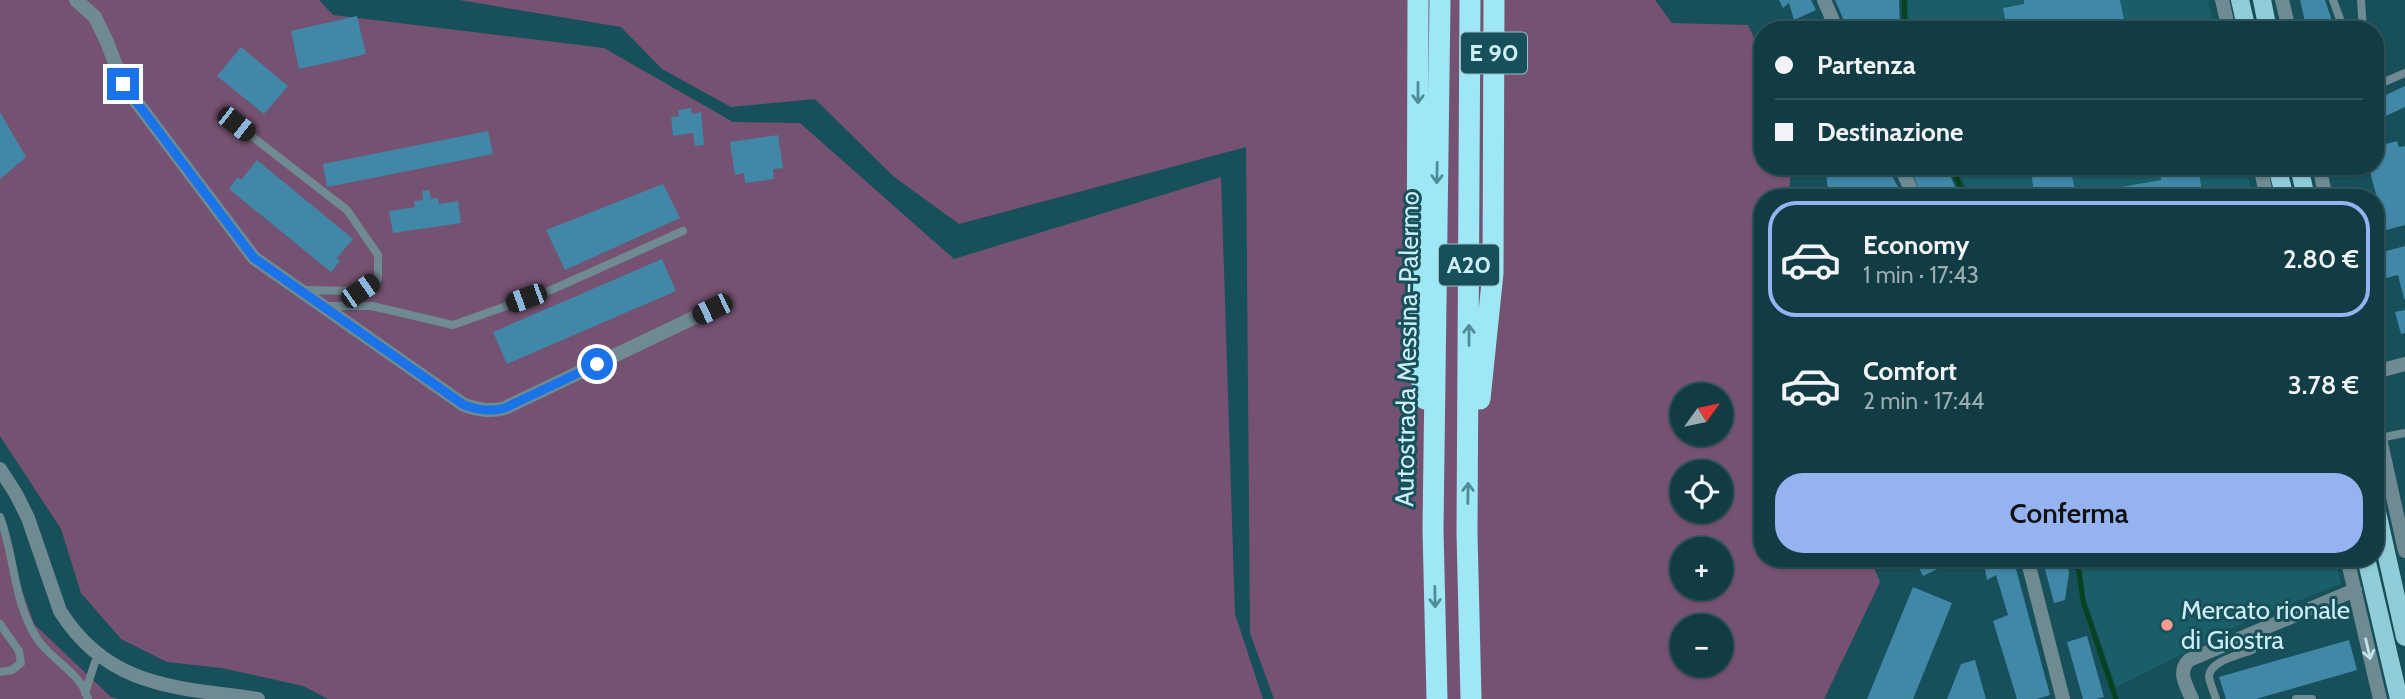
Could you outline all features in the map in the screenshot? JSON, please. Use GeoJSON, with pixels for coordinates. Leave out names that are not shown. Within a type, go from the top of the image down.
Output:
{"type":"FeatureCollection","features":[{"type":"Feature","properties":{"kind":"highway"},"geometry":{"type":"LineString","coordinates":[[1418,0],[1417,352],[1434,453]]}},
{"type":"Feature","properties":{"kind":"highway","name":"Autostrada Messina-Palermo"},"geometry":{"type":"LineString","coordinates":[[1437,699],[1433,529],[1440,0]]}},
{"type":"Feature","properties":{"kind":"highway","name":"A20"},"geometry":{"type":"LineString","coordinates":[[1470,0],[1467,533],[1471,699]]}},
{"type":"Feature","properties":{"kind":"highway","name":"E 90"},"geometry":{"type":"LineString","coordinates":[[1468,453],[1480,396],[1493,274],[1494,0]]}},
{"type":"Feature","properties":{"kind":"main road"},"geometry":{"type":"LineString","coordinates":[[2241,0],[2245,21]]}},
{"type":"Feature","properties":{"kind":"main road"},"geometry":{"type":"LineString","coordinates":[[2262,0],[2267,21]]}},
{"type":"Feature","properties":{"kind":"main road"},"geometry":{"type":"LineString","coordinates":[[2384,543],[2405,637]]}},
{"type":"Feature","properties":{"kind":"main road"},"geometry":{"type":"LineString","coordinates":[[2368,567],[2399,699]]}},
{"type":"Feature","properties":{"kind":"street"},"geometry":{"type":"LineString","coordinates":[[76,0],[95,18],[123,84],[254,258],[464,405],[493,411],[505,408],[712,309]]}},
{"type":"Feature","properties":{"kind":"street"},"geometry":{"type":"LineString","coordinates":[[1824,0],[1833,21]]}},
{"type":"Feature","properties":{"kind":"street"},"geometry":{"type":"LineString","coordinates":[[2222,0],[2227,21]]}},
{"type":"Feature","properties":{"kind":"street"},"geometry":{"type":"LineString","coordinates":[[2283,0],[2287,21]]}},
{"type":"Feature","properties":{"kind":"street"},"geometry":{"type":"LineString","coordinates":[[2384,370],[2405,364]]}},
{"type":"Feature","properties":{"kind":"street"},"geometry":{"type":"LineString","coordinates":[[2384,456],[2405,551]]}},
{"type":"Feature","properties":{"kind":"street"},"geometry":{"type":"LineString","coordinates":[[0,469],[28,518],[60,611],[68,624],[96,652],[108,662],[153,683],[258,699]]}},
{"type":"Feature","properties":{"kind":"street"},"geometry":{"type":"LineString","coordinates":[[0,481],[22,521],[46,600],[61,628],[95,663],[121,678],[150,691],[193,699]]}},
{"type":"Feature","properties":{"kind":"street"},"geometry":{"type":"LineString","coordinates":[[2029,567],[2063,699]]}},
{"type":"Feature","properties":{"kind":"street"},"geometry":{"type":"LineString","coordinates":[[2349,567],[2380,699]]}},
{"type":"Feature","properties":{"kind":"street"},"geometry":{"type":"LineString","coordinates":[[2192,699],[2182,674],[2184,665],[2189,660],[2355,590]]}},
{"type":"Feature","properties":{"kind":"lane"},"geometry":{"type":"LineString","coordinates":[[2333,0],[2341,21]]}},
{"type":"Feature","properties":{"kind":"lane"},"geometry":{"type":"LineString","coordinates":[[2361,0],[2363,21]]}},
{"type":"Feature","properties":{"kind":"lane"},"geometry":{"type":"LineString","coordinates":[[2384,82],[2405,73]]}},
{"type":"Feature","properties":{"kind":"lane"},"geometry":{"type":"LineString","coordinates":[[236,124],[347,210],[378,255],[378,279],[360,291],[300,290]]}},
{"type":"Feature","properties":{"kind":"lane"},"geometry":{"type":"LineString","coordinates":[[323,306],[372,306],[453,325],[551,289],[683,231]]}},
{"type":"Feature","properties":{"kind":"lane"},"geometry":{"type":"LineString","coordinates":[[2384,437],[2405,433]]}},
{"type":"Feature","properties":{"kind":"lane"},"geometry":{"type":"LineString","coordinates":[[0,517],[20,606],[37,639],[85,688]]}},
{"type":"Feature","properties":{"kind":"lane"},"geometry":{"type":"LineString","coordinates":[[0,624],[19,651],[21,663],[12,670],[0,672]]}},
{"type":"Feature","properties":{"kind":"lane"},"geometry":{"type":"LineString","coordinates":[[2217,699],[2209,676],[2211,670],[2216,665],[2252,650]]}},
{"type":"Feature","properties":{"kind":"lane"},"geometry":{"type":"LineString","coordinates":[[87,699],[85,688],[95,663]]}},
{"type":"Feature","properties":{"kind":"lane"},"geometry":{"type":"LineString","coordinates":[[2296,699],[2312,699]]}},
{"type":"Feature","properties":{"kind":"shaded area"},"geometry":{"type":"Polygon","coordinates":[[[0,0],[319,0],[333,15],[604,48],[733,122],[800,123],[954,259],[1221,177],[1235,614],[1263,699],[328,699],[303,686],[222,668],[167,662],[121,639],[81,593],[61,529],[0,436],[0,0]]]}},
{"type":"Feature","properties":{"kind":"shaded area"},"geometry":{"type":"Polygon","coordinates":[[[459,0],[1655,0],[1672,23],[1748,25],[1754,38],[1754,175],[1790,175],[1790,189],[1754,189],[1754,567],[1874,567],[1880,582],[1824,699],[1274,699],[1250,633],[1246,147],[959,224],[893,176],[815,99],[731,107],[662,69],[621,27],[459,0]]]}},
{"type":"Feature","properties":{"kind":"shaded area"},"geometry":{"type":"Polygon","coordinates":[[[1908,0],[2208,0],[2213,21],[1909,21],[1908,0]]]}},
{"type":"Feature","properties":{"kind":"shaded area"},"geometry":{"type":"Polygon","coordinates":[[[1960,175],[2248,175],[2251,189],[1967,189],[1960,175]]]}},
{"type":"Feature","properties":{"kind":"shaded area"},"geometry":{"type":"Polygon","coordinates":[[[0,521],[34,624],[111,697],[119,699],[0,699],[0,521]]]}},
{"type":"Feature","properties":{"kind":"shaded area","name":"Mercato rionale di Giostra"},"geometry":{"type":"Polygon","coordinates":[[[2081,567],[2337,567],[2341,584],[2250,620],[2116,687],[2086,599],[2081,567]]]}},
{"type":"Feature","properties":{"kind":"building"},"geometry":{"type":"Polygon","coordinates":[[[1779,0],[1811,0],[1816,10],[1794,20],[1789,3],[1783,8],[1779,0]]]}},
{"type":"Feature","properties":{"kind":"building"},"geometry":{"type":"Polygon","coordinates":[[[1835,0],[1899,0],[1900,21],[1844,21],[1835,0]]]}},
{"type":"Feature","properties":{"kind":"building"},"geometry":{"type":"Polygon","coordinates":[[[2024,0],[2120,0],[2124,21],[2005,21],[2003,8],[2024,4],[2024,0]]]}},
{"type":"Feature","properties":{"kind":"building"},"geometry":{"type":"Polygon","coordinates":[[[2300,0],[2325,0],[2332,21],[2305,21],[2300,0]]]}},
{"type":"Feature","properties":{"kind":"building"},"geometry":{"type":"Polygon","coordinates":[[[357,16],[366,54],[299,69],[291,31],[357,16]]]}},
{"type":"Feature","properties":{"kind":"building"},"geometry":{"type":"Polygon","coordinates":[[[241,47],[288,86],[264,114],[217,76],[241,47]]]}},
{"type":"Feature","properties":{"kind":"building"},"geometry":{"type":"Polygon","coordinates":[[[2405,86],[2405,107],[2384,117],[2384,96],[2405,86]]]}},
{"type":"Feature","properties":{"kind":"building"},"geometry":{"type":"Polygon","coordinates":[[[691,108],[692,114],[701,112],[704,145],[695,146],[693,133],[673,136],[671,117],[679,116],[678,110],[691,108]]]}},
{"type":"Feature","properties":{"kind":"building"},"geometry":{"type":"Polygon","coordinates":[[[0,112],[26,157],[0,179],[0,112]]]}},
{"type":"Feature","properties":{"kind":"building"},"geometry":{"type":"Polygon","coordinates":[[[488,131],[493,154],[327,187],[323,164],[488,131]]]}},
{"type":"Feature","properties":{"kind":"building"},"geometry":{"type":"Polygon","coordinates":[[[778,135],[783,168],[773,169],[774,179],[745,183],[744,173],[735,175],[730,142],[778,135]]]}},
{"type":"Feature","properties":{"kind":"building"},"geometry":{"type":"Polygon","coordinates":[[[2397,141],[2399,147],[2405,146],[2405,225],[2384,231],[2384,189],[2375,189],[2371,175],[2384,175],[2384,145],[2397,141]]]}},
{"type":"Feature","properties":{"kind":"building"},"geometry":{"type":"Polygon","coordinates":[[[257,160],[353,239],[337,258],[340,261],[331,272],[229,189],[238,177],[241,180],[257,160]]]}},
{"type":"Feature","properties":{"kind":"building"},"geometry":{"type":"Polygon","coordinates":[[[1826,175],[1892,175],[1899,189],[1828,189],[1826,175]]]}},
{"type":"Feature","properties":{"kind":"building"},"geometry":{"type":"Polygon","coordinates":[[[1913,175],[1950,175],[1956,189],[1919,189],[1913,175]]]}},
{"type":"Feature","properties":{"kind":"building"},"geometry":{"type":"Polygon","coordinates":[[[2031,175],[2072,175],[2075,189],[2034,189],[2031,175]]]}},
{"type":"Feature","properties":{"kind":"building"},"geometry":{"type":"Polygon","coordinates":[[[2160,175],[2199,175],[2202,189],[2110,189],[2161,180],[2160,175]]]}},
{"type":"Feature","properties":{"kind":"building"},"geometry":{"type":"Polygon","coordinates":[[[663,184],[680,218],[565,270],[546,230],[663,184]]]}},
{"type":"Feature","properties":{"kind":"building"},"geometry":{"type":"Polygon","coordinates":[[[429,190],[431,199],[438,198],[439,204],[458,201],[461,223],[393,233],[389,211],[415,207],[414,201],[423,200],[422,191],[429,190]]]}},
{"type":"Feature","properties":{"kind":"building"},"geometry":{"type":"Polygon","coordinates":[[[2405,246],[2405,299],[2398,275],[2386,278],[2384,252],[2405,246]]]}},
{"type":"Feature","properties":{"kind":"building"},"geometry":{"type":"Polygon","coordinates":[[[662,259],[676,291],[507,364],[493,332],[662,259]]]}},
{"type":"Feature","properties":{"kind":"building"},"geometry":{"type":"Polygon","coordinates":[[[2405,310],[2405,333],[2401,334],[2395,312],[2405,310]]]}},
{"type":"Feature","properties":{"kind":"building"},"geometry":{"type":"Polygon","coordinates":[[[1918,567],[1942,567],[1923,576],[1918,567]]]}},
{"type":"Feature","properties":{"kind":"building"},"geometry":{"type":"Polygon","coordinates":[[[1985,567],[2015,567],[2050,695],[2037,699],[2017,699],[1993,621],[2008,615],[1996,575],[1987,580],[1985,567]]]}},
{"type":"Feature","properties":{"kind":"building"},"geometry":{"type":"Polygon","coordinates":[[[2044,567],[2068,567],[2065,600],[2054,603],[2044,567]]]}},
{"type":"Feature","properties":{"kind":"building"},"geometry":{"type":"Polygon","coordinates":[[[1913,587],[1952,603],[1913,699],[1867,699],[1913,587]]]}},
{"type":"Feature","properties":{"kind":"building"},"geometry":{"type":"Polygon","coordinates":[[[2087,636],[2104,697],[2096,699],[2083,699],[2067,642],[2087,636]]]}},
{"type":"Feature","properties":{"kind":"building"},"geometry":{"type":"Polygon","coordinates":[[[2349,640],[2357,670],[2256,699],[2226,699],[2219,677],[2349,640]]]}},
{"type":"Feature","properties":{"kind":"building"},"geometry":{"type":"Polygon","coordinates":[[[1975,660],[1986,699],[1947,699],[1961,664],[1975,660]]]}},
{"type":"Feature","properties":{"kind":"waterway"},"geometry":{"type":"LineString","coordinates":[[1904,0],[1905,21]]}},
{"type":"Feature","properties":{"kind":"waterway"},"geometry":{"type":"LineString","coordinates":[[1955,175],[1962,189]]}},
{"type":"Feature","properties":{"kind":"waterway"},"geometry":{"type":"LineString","coordinates":[[2078,567],[2083,601],[2116,699]]}},
{"type":"Feature","properties":{"kind":"place","name":"Mercato rionale di Giostra"},"geometry":{"type":"Point","coordinates":[2167,625]}},
{"type":"Feature","properties":{"kind":"route"},"geometry":{"type":"LineString","coordinates":[[123,84],[254,258],[464,405],[493,411],[505,408],[597,364]]}}]}
